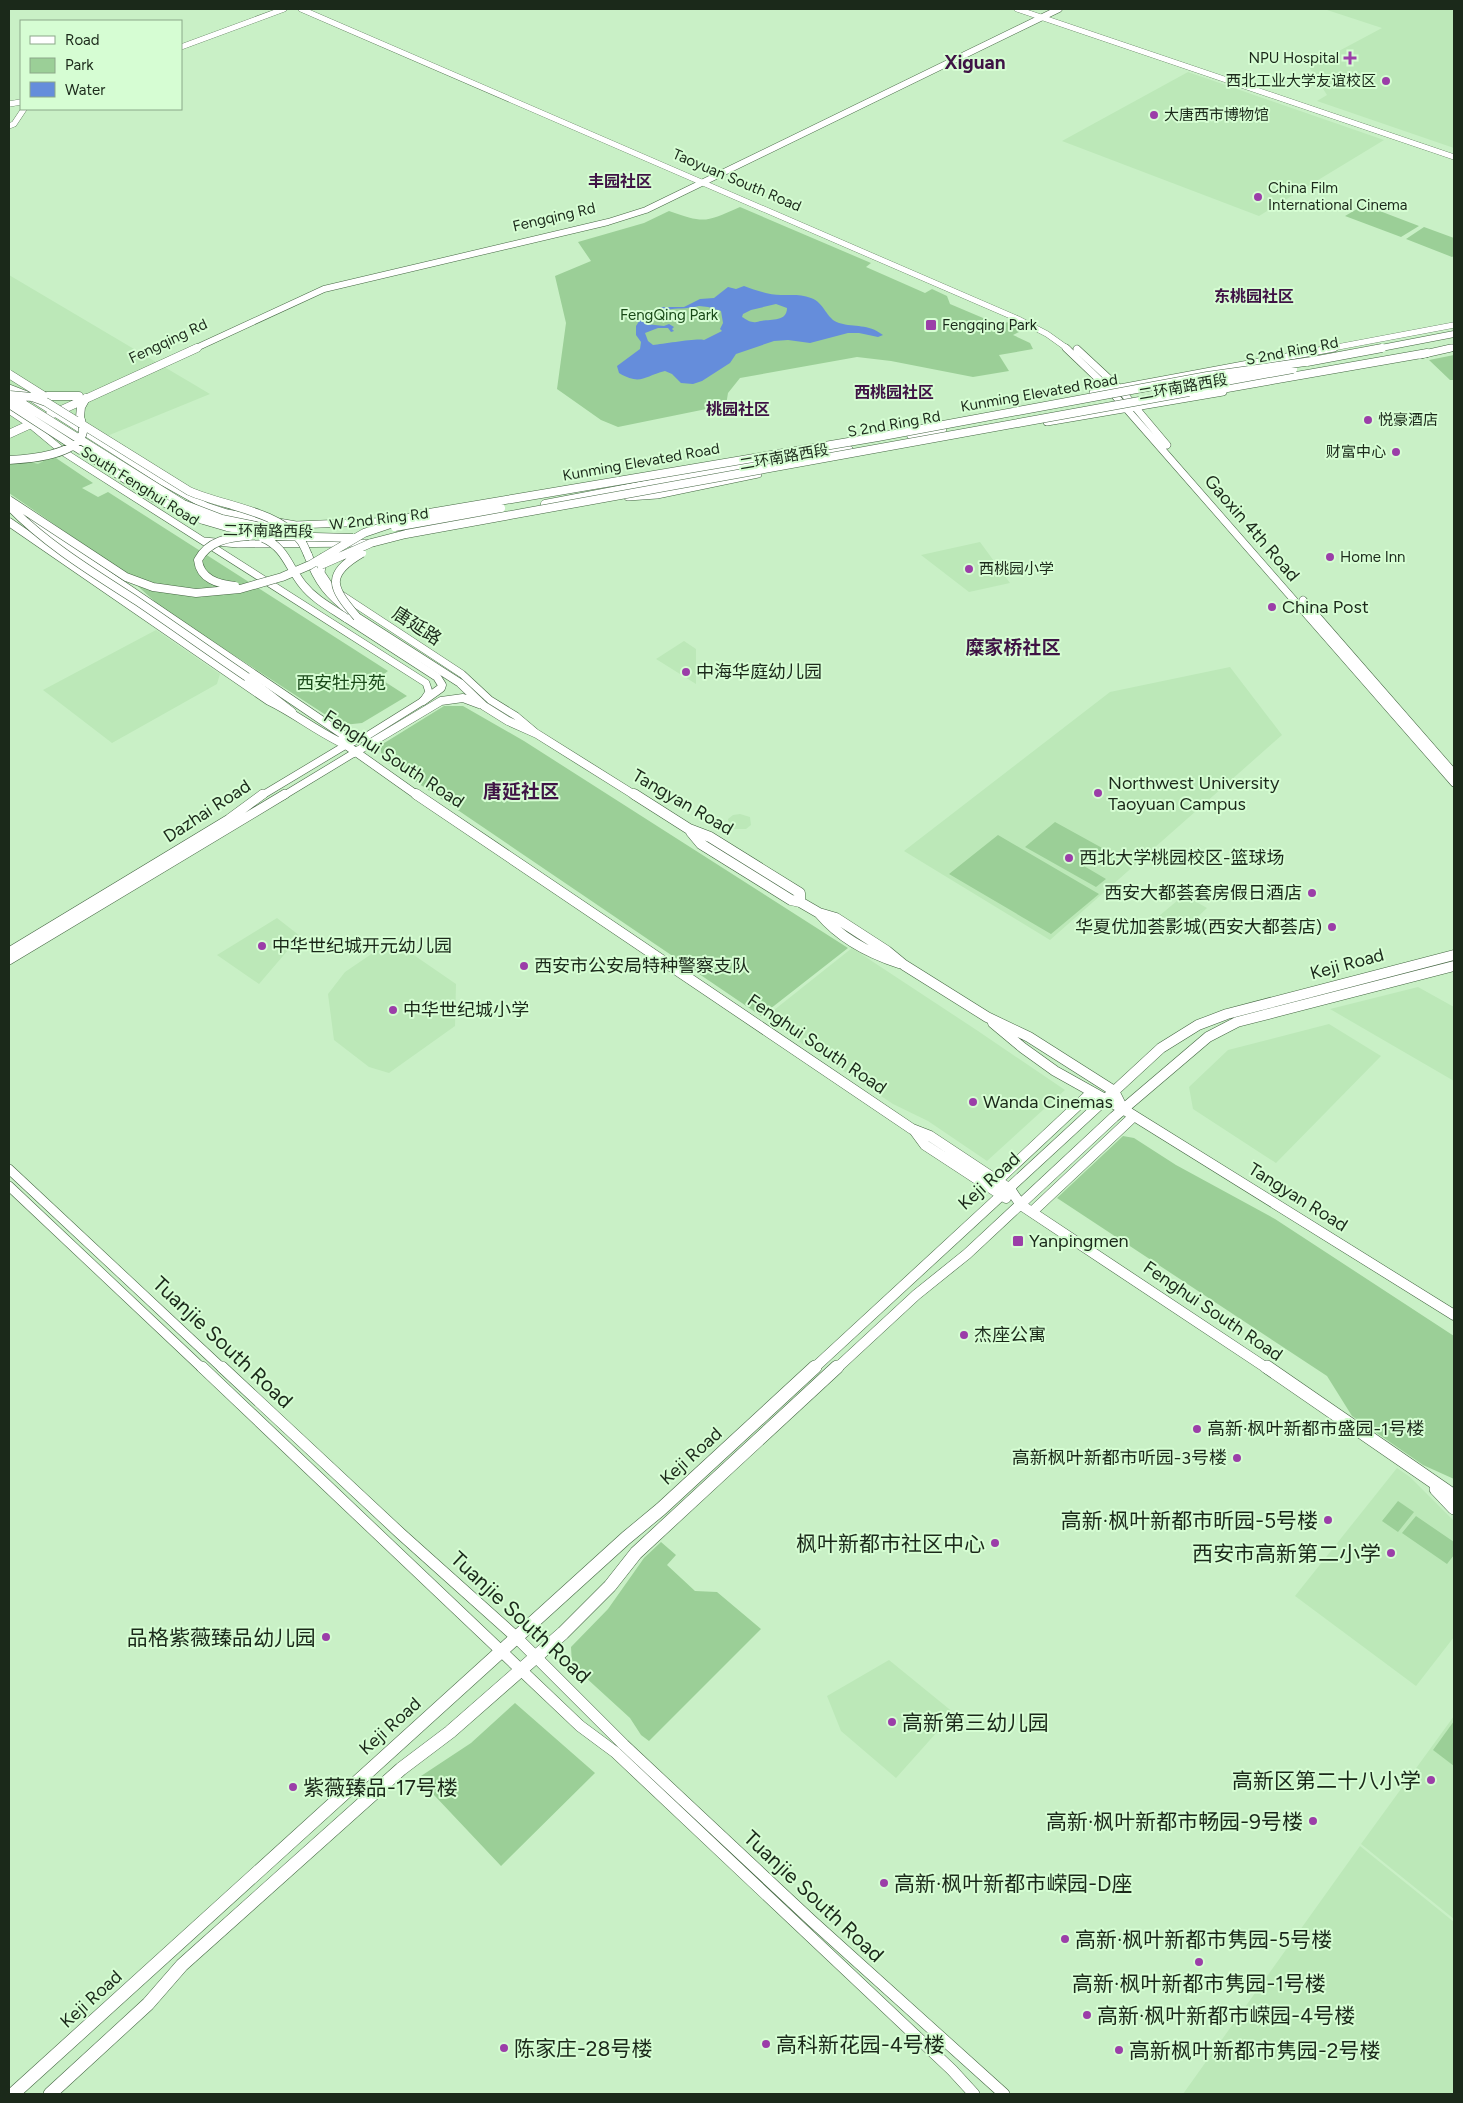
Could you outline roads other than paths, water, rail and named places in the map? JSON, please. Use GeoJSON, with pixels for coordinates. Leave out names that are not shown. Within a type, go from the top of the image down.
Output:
{"type":"FeatureCollection","features":[{"type":"Feature","properties":{"kind":"main road"},"geometry":{"type":"LineString","coordinates":[[182,46],[276,9]]}},
{"type":"Feature","properties":{"kind":"main road"},"geometry":{"type":"LineString","coordinates":[[182,46],[284,9]]}},
{"type":"Feature","properties":{"kind":"main road","name":"Taoyuan South Road"},"geometry":{"type":"LineString","coordinates":[[301,9],[609,141],[682,175],[703,180],[1025,322],[1072,352],[1125,408]]}},
{"type":"Feature","properties":{"kind":"main road","name":"Taoyuan South Road"},"geometry":{"type":"LineString","coordinates":[[307,9],[1036,324],[1078,350],[1119,388],[1135,408]]}},
{"type":"Feature","properties":{"kind":"main road"},"geometry":{"type":"LineString","coordinates":[[1017,9],[1043,14]]}},
{"type":"Feature","properties":{"kind":"main road"},"geometry":{"type":"LineString","coordinates":[[1030,9],[1048,18],[1454,155]]}},
{"type":"Feature","properties":{"kind":"main road","name":"Fengqing Rd"},"geometry":{"type":"LineString","coordinates":[[27,422],[319,285],[600,220],[640,206],[703,180],[1043,14],[1059,9]]}},
{"type":"Feature","properties":{"kind":"main road"},"geometry":{"type":"LineString","coordinates":[[9,104],[20,103]]}},
{"type":"Feature","properties":{"kind":"main road"},"geometry":{"type":"LineString","coordinates":[[9,126],[14,124],[23,110]]}},
{"type":"Feature","properties":{"kind":"main road","name":"二环南路西段"},"geometry":{"type":"LineString","coordinates":[[331,522],[395,521],[671,469],[948,421],[1454,325]]}},
{"type":"Feature","properties":{"kind":"main road","name":"S 2nd Ring Rd"},"geometry":{"type":"LineString","coordinates":[[1314,363],[1454,334]]}},
{"type":"Feature","properties":{"kind":"main road","name":"S 2nd Ring Rd"},"geometry":{"type":"LineString","coordinates":[[545,502],[715,467],[961,426],[1454,338]]}},
{"type":"Feature","properties":{"kind":"main road","name":"二环南路西段"},"geometry":{"type":"LineString","coordinates":[[204,540],[233,544],[325,544],[388,541],[628,497],[658,495],[769,472],[1413,358],[1428,352],[1454,347]]}},
{"type":"Feature","properties":{"kind":"main road"},"geometry":{"type":"LineString","coordinates":[[1189,392],[1216,390],[1428,352]]}},
{"type":"Feature","properties":{"kind":"main road"},"geometry":{"type":"LineString","coordinates":[[1189,392],[1314,363]]}},
{"type":"Feature","properties":{"kind":"main road","name":"Kunming Elevated Road"},"geometry":{"type":"LineString","coordinates":[[9,500],[107,566],[143,584],[167,590],[200,593],[237,590],[277,580],[309,566],[379,526],[417,515],[878,437],[1207,376],[1314,363]]}},
{"type":"Feature","properties":{"kind":"main road"},"geometry":{"type":"LineString","coordinates":[[9,374],[178,479],[233,506]]}},
{"type":"Feature","properties":{"kind":"main road","name":"South Fenghui Road"},"geometry":{"type":"LineString","coordinates":[[9,388],[27,396],[162,482],[206,506],[227,513],[296,525],[331,522]]}},
{"type":"Feature","properties":{"kind":"main road","name":"Kunming Elevated Road"},"geometry":{"type":"LineString","coordinates":[[9,507],[104,571],[129,584],[156,593],[201,598],[237,595],[265,589],[295,578],[361,547],[393,537],[1189,392]]}},
{"type":"Feature","properties":{"kind":"main road"},"geometry":{"type":"LineString","coordinates":[[9,395],[32,397],[46,402],[189,491],[207,499],[270,518],[290,529],[304,545],[315,577],[322,588],[357,617]]}},
{"type":"Feature","properties":{"kind":"main road","name":"W 2nd Ring Rd"},"geometry":{"type":"LineString","coordinates":[[9,395],[183,504],[222,519],[248,525],[302,532],[373,531],[545,502]]}},
{"type":"Feature","properties":{"kind":"main road"},"geometry":{"type":"LineString","coordinates":[[27,396],[82,397],[79,428]]}},
{"type":"Feature","properties":{"kind":"main road","name":"W 2nd Ring Rd"},"geometry":{"type":"LineString","coordinates":[[9,404],[176,510],[204,521],[252,533],[302,539],[341,539],[382,535],[506,513],[545,502]]}},
{"type":"Feature","properties":{"kind":"main road","name":"Gaoxin 4th Road"},"geometry":{"type":"LineString","coordinates":[[1125,408],[1209,500],[1454,782]]}},
{"type":"Feature","properties":{"kind":"main road","name":"Gaoxin 4th Road"},"geometry":{"type":"LineString","coordinates":[[1135,408],[1454,773]]}},
{"type":"Feature","properties":{"kind":"main road","name":"South Fenghui Road"},"geometry":{"type":"LineString","coordinates":[[9,410],[65,453],[424,681],[429,690],[428,697],[424,701]]}},
{"type":"Feature","properties":{"kind":"main road"},"geometry":{"type":"LineString","coordinates":[[9,460],[40,458],[57,453],[76,442],[82,435],[84,427],[81,420],[74,413]]}},
{"type":"Feature","properties":{"kind":"main road"},"geometry":{"type":"LineString","coordinates":[[9,427],[27,422]]}},
{"type":"Feature","properties":{"kind":"main road"},"geometry":{"type":"LineString","coordinates":[[9,434],[27,422]]}},
{"type":"Feature","properties":{"kind":"main road"},"geometry":{"type":"LineString","coordinates":[[357,617],[337,593],[335,584],[339,569],[353,557],[383,545],[409,538],[502,520],[562,505]]}},
{"type":"Feature","properties":{"kind":"main road"},"geometry":{"type":"LineString","coordinates":[[9,507],[252,675],[342,734],[346,745]]}},
{"type":"Feature","properties":{"kind":"main road"},"geometry":{"type":"LineString","coordinates":[[9,507],[26,526],[57,550],[152,611],[247,677],[292,712]]}},
{"type":"Feature","properties":{"kind":"main road","name":"Fenghui South Road"},"geometry":{"type":"LineString","coordinates":[[9,522],[269,701],[292,712],[333,739],[346,745],[354,753],[912,1129],[930,1136],[1000,1178],[1005,1192],[1021,1205],[1281,1377],[1454,1496]]}},
{"type":"Feature","properties":{"kind":"main road","name":"唐延路"},"geometry":{"type":"LineString","coordinates":[[331,522],[325,544],[321,573],[331,588],[462,674],[490,700],[516,716],[537,734]]}},
{"type":"Feature","properties":{"kind":"main road"},"geometry":{"type":"LineString","coordinates":[[277,580],[245,586],[224,585],[212,581],[203,575],[198,568],[198,560],[206,549],[222,540],[242,536],[265,538],[281,549],[308,591],[346,618],[438,677],[442,684],[441,688],[424,701]]}},
{"type":"Feature","properties":{"kind":"main road","name":"Tangyan Road"},"geometry":{"type":"LineString","coordinates":[[357,617],[460,683],[484,706],[508,721],[537,734],[689,829],[701,844],[791,900],[800,902],[819,913],[827,924],[878,957],[904,965],[987,1017],[1029,1037],[1114,1091]]}},
{"type":"Feature","properties":{"kind":"main road"},"geometry":{"type":"LineString","coordinates":[[354,753],[441,701],[463,698],[484,706]]}},
{"type":"Feature","properties":{"kind":"main road","name":"Dazhai Road"},"geometry":{"type":"LineString","coordinates":[[9,952],[346,745],[367,736],[424,701]]}},
{"type":"Feature","properties":{"kind":"main road","name":"Dazhai Road"},"geometry":{"type":"LineString","coordinates":[[9,960],[354,753]]}},
{"type":"Feature","properties":{"kind":"main road","name":"Keji Road"},"geometry":{"type":"LineString","coordinates":[[13,2094],[516,1637],[661,1509],[1160,1048],[1210,1020],[1454,954]]}},
{"type":"Feature","properties":{"kind":"main road","name":"Keji Road"},"geometry":{"type":"LineString","coordinates":[[50,2094],[148,2004],[182,1965],[401,1769],[450,1732],[522,1671],[610,1586],[636,1553],[916,1295],[967,1254],[1123,1109],[1198,1044],[1237,1022],[1454,966]]}},
{"type":"Feature","properties":{"kind":"main road","name":"Tangyan Road"},"geometry":{"type":"LineString","coordinates":[[987,1017],[1019,1047],[1091,1093],[1123,1109],[1454,1315]]}},
{"type":"Feature","properties":{"kind":"main road"},"geometry":{"type":"LineString","coordinates":[[1114,1091],[1123,1109]]}},
{"type":"Feature","properties":{"kind":"main road"},"geometry":{"type":"LineString","coordinates":[[1000,1178],[1091,1093]]}},
{"type":"Feature","properties":{"kind":"main road"},"geometry":{"type":"LineString","coordinates":[[1032,1212],[1134,1116]]}},
{"type":"Feature","properties":{"kind":"main road"},"geometry":{"type":"LineString","coordinates":[[912,1129],[925,1144],[1005,1192]]}},
{"type":"Feature","properties":{"kind":"main road","name":"Tuanjie South Road"},"geometry":{"type":"LineString","coordinates":[[9,1169],[394,1528],[516,1637],[624,1745],[795,1907],[946,2045],[1004,2094]]}},
{"type":"Feature","properties":{"kind":"main road","name":"Tuanjie South Road"},"geometry":{"type":"LineString","coordinates":[[9,1186],[580,1726],[615,1752],[938,2056],[974,2094]]}},
{"type":"Feature","properties":{"kind":"main road"},"geometry":{"type":"LineString","coordinates":[[1421,1474],[1454,1487]]}},
{"type":"Feature","properties":{"kind":"main road"},"geometry":{"type":"LineString","coordinates":[[1421,1474],[1454,1508]]}},
{"type":"Feature","properties":{"kind":"water"},"geometry":{"type":"Polygon","coordinates":[[[744,286],[772,294],[807,297],[816,300],[831,318],[839,323],[872,329],[883,335],[878,337],[848,333],[810,343],[788,340],[774,341],[736,354],[730,363],[702,381],[693,384],[681,383],[672,374],[665,371],[642,379],[633,379],[619,373],[617,366],[640,349],[641,342],[636,335],[636,326],[643,315],[660,307],[684,307],[700,299],[714,298],[728,287],[736,289],[744,286]],[[776,304],[751,310],[743,314],[742,317],[750,322],[781,318],[784,316],[787,308],[776,304]],[[699,306],[664,310],[651,315],[646,319],[646,324],[664,326],[669,324],[674,327],[672,329],[674,331],[671,332],[668,328],[658,328],[645,333],[648,341],[653,345],[688,340],[704,340],[722,331],[720,329],[723,323],[721,311],[699,306]]]}},
{"type":"Feature","properties":{"kind":"place","name":"NPU Hospital"},"geometry":{"type":"Point","coordinates":[1350,58]}},
{"type":"Feature","properties":{"kind":"place","name":"西北工业大学友谊校区"},"geometry":{"type":"Point","coordinates":[1386,81]}},
{"type":"Feature","properties":{"kind":"place","name":"大唐西市博物馆"},"geometry":{"type":"Point","coordinates":[1154,115]}},
{"type":"Feature","properties":{"kind":"place","name":"China Film International Cinema"},"geometry":{"type":"Point","coordinates":[1258,197]}},
{"type":"Feature","properties":{"kind":"place","name":"Fengqing Park"},"geometry":{"type":"Point","coordinates":[931,325]}},
{"type":"Feature","properties":{"kind":"place","name":"悦豪酒店"},"geometry":{"type":"Point","coordinates":[1368,420]}},
{"type":"Feature","properties":{"kind":"place","name":"财富中心"},"geometry":{"type":"Point","coordinates":[1396,452]}},
{"type":"Feature","properties":{"kind":"place","name":"Home Inn"},"geometry":{"type":"Point","coordinates":[1330,557]}},
{"type":"Feature","properties":{"kind":"place","name":"西桃园小学"},"geometry":{"type":"Point","coordinates":[969,569]}},
{"type":"Feature","properties":{"kind":"place","name":"China Post"},"geometry":{"type":"Point","coordinates":[1272,607]}},
{"type":"Feature","properties":{"kind":"place","name":"中海华庭幼儿园"},"geometry":{"type":"Point","coordinates":[686,672]}},
{"type":"Feature","properties":{"kind":"place","name":"Northwest University Taoyuan Campus"},"geometry":{"type":"Point","coordinates":[1098,793]}},
{"type":"Feature","properties":{"kind":"place","name":"西北大学桃园校区-篮球场"},"geometry":{"type":"Point","coordinates":[1069,858]}},
{"type":"Feature","properties":{"kind":"place","name":"西安大都荟套房假日酒店"},"geometry":{"type":"Point","coordinates":[1312,893]}},
{"type":"Feature","properties":{"kind":"place","name":"华夏优加荟影城(西安大都荟店)"},"geometry":{"type":"Point","coordinates":[1332,927]}},
{"type":"Feature","properties":{"kind":"place","name":"中华世纪城开元幼儿园"},"geometry":{"type":"Point","coordinates":[262,946]}},
{"type":"Feature","properties":{"kind":"place","name":"西安市公安局特种警察支队"},"geometry":{"type":"Point","coordinates":[524,966]}},
{"type":"Feature","properties":{"kind":"place","name":"中华世纪城小学"},"geometry":{"type":"Point","coordinates":[393,1010]}},
{"type":"Feature","properties":{"kind":"place","name":"Wanda Cinemas"},"geometry":{"type":"Point","coordinates":[973,1102]}},
{"type":"Feature","properties":{"kind":"place","name":"Yanpingmen"},"geometry":{"type":"Point","coordinates":[1018,1241]}},
{"type":"Feature","properties":{"kind":"place","name":"杰座公寓"},"geometry":{"type":"Point","coordinates":[964,1335]}},
{"type":"Feature","properties":{"kind":"place","name":"高新·枫叶新都市盛园-1号楼"},"geometry":{"type":"Point","coordinates":[1197,1429]}},
{"type":"Feature","properties":{"kind":"place","name":"高新枫叶新都市听园-3号楼"},"geometry":{"type":"Point","coordinates":[1237,1458]}},
{"type":"Feature","properties":{"kind":"place","name":"高新·枫叶新都市昕园-5号楼"},"geometry":{"type":"Point","coordinates":[1328,1520]}},
{"type":"Feature","properties":{"kind":"place","name":"枫叶新都市社区中心"},"geometry":{"type":"Point","coordinates":[995,1543]}},
{"type":"Feature","properties":{"kind":"place","name":"西安市高新第二小学"},"geometry":{"type":"Point","coordinates":[1391,1553]}},
{"type":"Feature","properties":{"kind":"place","name":"品格紫薇臻品幼儿园"},"geometry":{"type":"Point","coordinates":[326,1637]}},
{"type":"Feature","properties":{"kind":"place","name":"高新第三幼儿园"},"geometry":{"type":"Point","coordinates":[892,1722]}},
{"type":"Feature","properties":{"kind":"place","name":"高新区第二十八小学"},"geometry":{"type":"Point","coordinates":[1431,1780]}},
{"type":"Feature","properties":{"kind":"place","name":"紫薇臻品-17号楼"},"geometry":{"type":"Point","coordinates":[293,1787]}},
{"type":"Feature","properties":{"kind":"place","name":"高新·枫叶新都市畅园-9号楼"},"geometry":{"type":"Point","coordinates":[1313,1821]}},
{"type":"Feature","properties":{"kind":"place","name":"高新·枫叶新都市嵘园-D座"},"geometry":{"type":"Point","coordinates":[884,1883]}},
{"type":"Feature","properties":{"kind":"place","name":"高新·枫叶新都市隽园-5号楼"},"geometry":{"type":"Point","coordinates":[1065,1939]}},
{"type":"Feature","properties":{"kind":"place","name":"高新·枫叶新都市隽园-1号楼"},"geometry":{"type":"Point","coordinates":[1199,1962]}},
{"type":"Feature","properties":{"kind":"place","name":"高新·枫叶新都市嵘园-4号楼"},"geometry":{"type":"Point","coordinates":[1087,2015]}},
{"type":"Feature","properties":{"kind":"place","name":"高科新花园-4号楼"},"geometry":{"type":"Point","coordinates":[766,2044]}},
{"type":"Feature","properties":{"kind":"place","name":"陈家庄-28号楼"},"geometry":{"type":"Point","coordinates":[504,2048]}},
{"type":"Feature","properties":{"kind":"place","name":"高新枫叶新都市隽园-2号楼"},"geometry":{"type":"Point","coordinates":[1119,2050]}},
{"type":"Feature","properties":{"kind":"district","name":"Xiguan"},"geometry":{"type":"Point","coordinates":[975,62]}},
{"type":"Feature","properties":{"kind":"district","name":"丰园社区"},"geometry":{"type":"Point","coordinates":[620,181]}},
{"type":"Feature","properties":{"kind":"district","name":"东桃园社区"},"geometry":{"type":"Point","coordinates":[1254,296]}},
{"type":"Feature","properties":{"kind":"district","name":"西桃园社区"},"geometry":{"type":"Point","coordinates":[894,392]}},
{"type":"Feature","properties":{"kind":"district","name":"桃园社区"},"geometry":{"type":"Point","coordinates":[738,409]}},
{"type":"Feature","properties":{"kind":"district","name":"糜家桥社区"},"geometry":{"type":"Point","coordinates":[1013,647]}},
{"type":"Feature","properties":{"kind":"district","name":"唐延社区"},"geometry":{"type":"Point","coordinates":[521,791]}},
{"type":"Feature","properties":{"kind":"park label","name":"FengQing Park"},"geometry":{"type":"Point","coordinates":[669,315]}},
{"type":"Feature","properties":{"kind":"park label","name":"西安牡丹苑"},"geometry":{"type":"Point","coordinates":[341,683]}}]}
